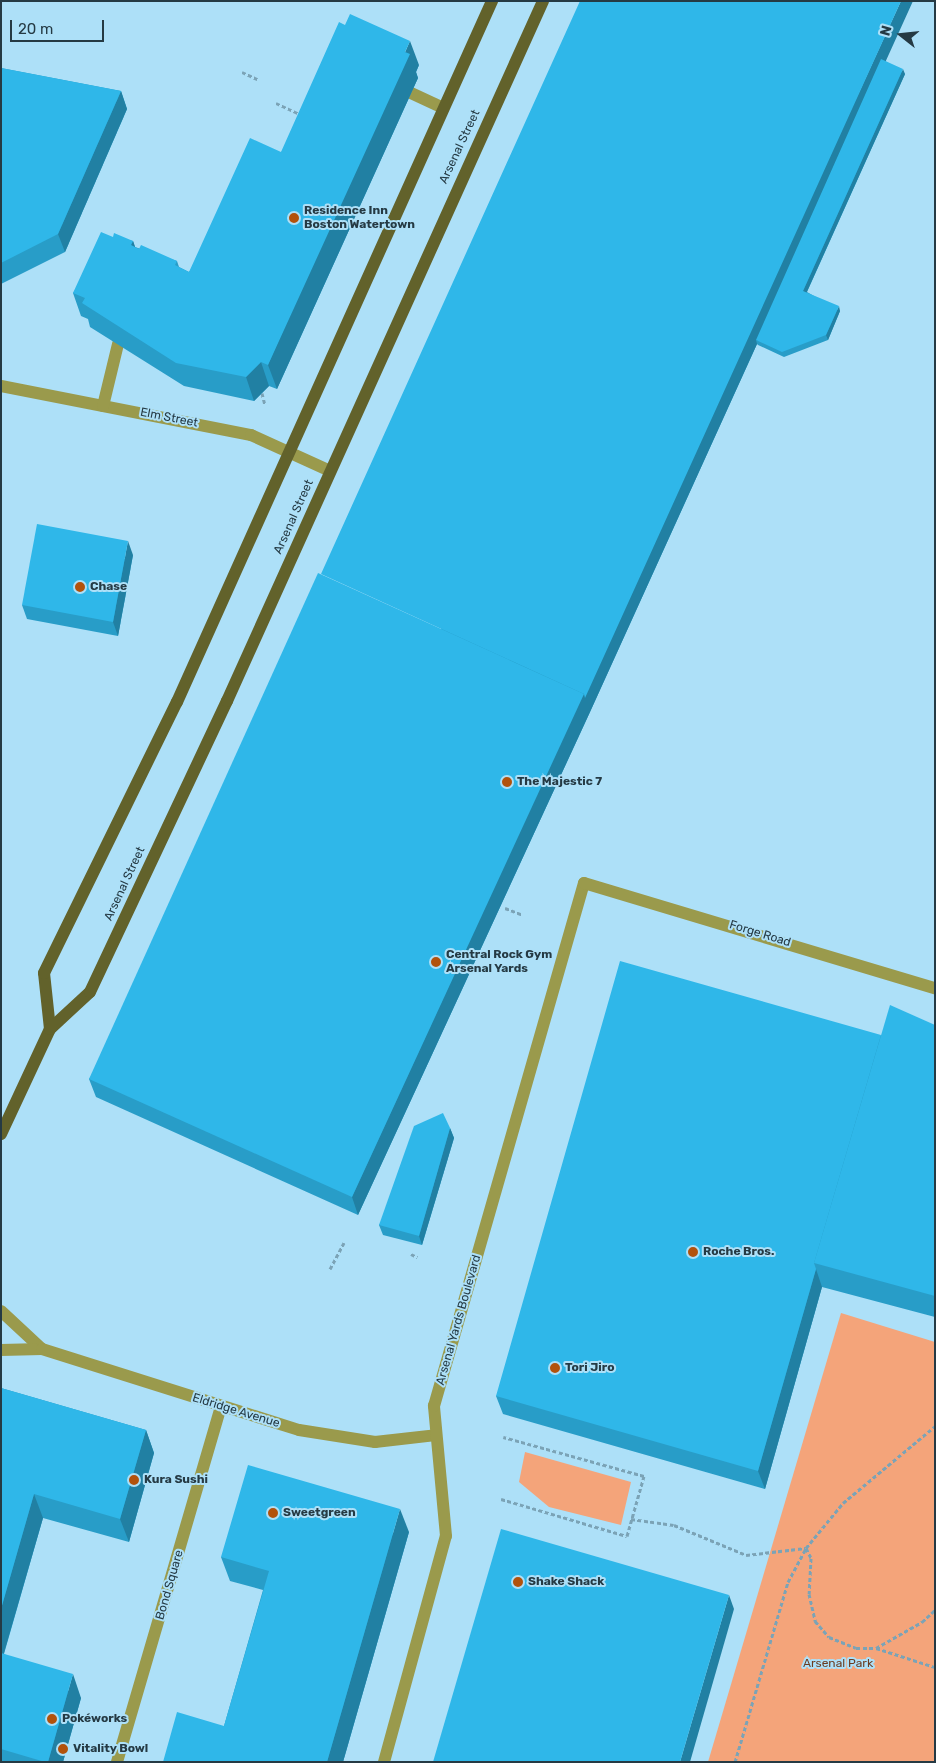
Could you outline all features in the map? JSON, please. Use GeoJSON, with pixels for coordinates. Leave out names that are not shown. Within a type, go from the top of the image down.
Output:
{"type":"FeatureCollection","features":[{"type":"Feature","properties":{"kind":"main road"},"geometry":{"type":"LineString","coordinates":[[50,1029],[44,973],[176,702],[492,1]]}},
{"type":"Feature","properties":{"kind":"main road","name":"Arsenal Street"},"geometry":{"type":"LineString","coordinates":[[1,1134],[50,1029],[90,992],[227,701],[543,1]]}},
{"type":"Feature","properties":{"kind":"street"},"geometry":{"type":"LineString","coordinates":[[411,93],[443,108]]}},
{"type":"Feature","properties":{"kind":"street"},"geometry":{"type":"LineString","coordinates":[[103,406],[118,344]]}},
{"type":"Feature","properties":{"kind":"street","name":"Elm Street"},"geometry":{"type":"LineString","coordinates":[[1,386],[251,435],[330,470]]}},
{"type":"Feature","properties":{"kind":"street","name":"Forge Road"},"geometry":{"type":"LineString","coordinates":[[584,883],[935,988]]}},
{"type":"Feature","properties":{"kind":"street","name":"Arsenal Yards Boulevard"},"geometry":{"type":"LineString","coordinates":[[384,1762],[444,1551],[446,1519],[434,1416],[437,1394],[584,883]]}},
{"type":"Feature","properties":{"kind":"street","name":"Eldridge Avenue"},"geometry":{"type":"LineString","coordinates":[[1,1311],[42,1349]]}},
{"type":"Feature","properties":{"kind":"street","name":"Eldridge Avenue"},"geometry":{"type":"LineString","coordinates":[[1,1350],[42,1349],[221,1407],[299,1430],[375,1442],[436,1435]]}},
{"type":"Feature","properties":{"kind":"street","name":"Bond Square"},"geometry":{"type":"LineString","coordinates":[[117,1762],[221,1407]]}},
{"type":"Feature","properties":{"kind":"path"},"geometry":{"type":"LineString","coordinates":[[242,72],[257,79]]}},
{"type":"Feature","properties":{"kind":"path"},"geometry":{"type":"LineString","coordinates":[[276,103],[308,117]]}},
{"type":"Feature","properties":{"kind":"path"},"geometry":{"type":"LineString","coordinates":[[262,393],[265,405]]}},
{"type":"Feature","properties":{"kind":"path"},"geometry":{"type":"LineString","coordinates":[[505,908],[523,915]]}},
{"type":"Feature","properties":{"kind":"path"},"geometry":{"type":"LineString","coordinates":[[330,1269],[344,1243]]}},
{"type":"Feature","properties":{"kind":"path"},"geometry":{"type":"LineString","coordinates":[[411,1254],[417,1256]]}},
{"type":"Feature","properties":{"kind":"path"},"geometry":{"type":"LineString","coordinates":[[736,1762],[788,1582],[806,1548],[843,1502],[935,1426]]}},
{"type":"Feature","properties":{"kind":"path"},"geometry":{"type":"LineString","coordinates":[[501,1500],[626,1536],[644,1476],[503,1437]]}},
{"type":"Feature","properties":{"kind":"path"},"geometry":{"type":"LineString","coordinates":[[631,1519],[674,1525],[746,1555],[806,1548]]}},
{"type":"Feature","properties":{"kind":"path"},"geometry":{"type":"LineString","coordinates":[[806,1548],[811,1558],[809,1594],[814,1621],[829,1637],[856,1648],[876,1648],[935,1667]]}},
{"type":"Feature","properties":{"kind":"path"},"geometry":{"type":"LineString","coordinates":[[876,1648],[922,1622],[935,1610]]}},
{"type":"Feature","properties":{"kind":"green space","name":"Arsenal Park"},"geometry":{"type":"Polygon","coordinates":[[[841,1313],[935,1342],[935,1762],[708,1762],[841,1313]]]}},
{"type":"Feature","properties":{"kind":"green space"},"geometry":{"type":"Polygon","coordinates":[[[525,1452],[631,1482],[621,1525],[549,1507],[519,1482],[525,1452]]]}},
{"type":"Feature","properties":{"kind":"building"},"geometry":{"type":"Polygon","coordinates":[[[580,1],[901,1],[585,698],[584,694],[321,574],[580,1]]]}},
{"type":"Feature","properties":{"kind":"building","name":"Residence Inn Boston Watertown"},"geometry":{"type":"Polygon","coordinates":[[[350,14],[410,41],[405,52],[410,54],[268,365],[261,362],[246,377],[176,363],[82,303],[85,298],[73,293],[101,232],[113,237],[114,233],[133,241],[131,245],[139,249],[141,245],[177,261],[175,265],[189,272],[250,138],[281,152],[339,22],[345,25],[350,14]]]}},
{"type":"Feature","properties":{"kind":"building"},"geometry":{"type":"Polygon","coordinates":[[[881,59],[903,69],[803,291],[839,306],[826,335],[782,352],[756,340],[881,59]]]}},
{"type":"Feature","properties":{"kind":"building"},"geometry":{"type":"Polygon","coordinates":[[[1,68],[121,91],[58,234],[1,263],[1,68]]]}},
{"type":"Feature","properties":{"kind":"building","name":"Chase"},"geometry":{"type":"Polygon","coordinates":[[[37,524],[128,541],[113,622],[22,605],[37,524]]]}},
{"type":"Feature","properties":{"kind":"building"},"geometry":{"type":"Polygon","coordinates":[[[318,573],[584,694],[352,1197],[89,1079],[318,573]]]}},
{"type":"Feature","properties":{"kind":"building"},"geometry":{"type":"Polygon","coordinates":[[[620,961],[881,1035],[814,1263],[816,1269],[758,1471],[496,1396],[620,961]]]}},
{"type":"Feature","properties":{"kind":"building"},"geometry":{"type":"Polygon","coordinates":[[[890,1005],[935,1025],[935,1296],[814,1263],[890,1005]]]}},
{"type":"Feature","properties":{"kind":"building"},"geometry":{"type":"Polygon","coordinates":[[[443,1113],[450,1128],[419,1236],[379,1225],[414,1126],[443,1113]]]}},
{"type":"Feature","properties":{"kind":"building"},"geometry":{"type":"Polygon","coordinates":[[[1,1388],[146,1430],[120,1519],[34,1494],[1,1609],[1,1388]]]}},
{"type":"Feature","properties":{"kind":"building"},"geometry":{"type":"Polygon","coordinates":[[[248,1465],[400,1509],[327,1762],[163,1762],[177,1712],[224,1726],[269,1571],[221,1557],[248,1465]]]}},
{"type":"Feature","properties":{"kind":"building"},"geometry":{"type":"Polygon","coordinates":[[[501,1529],[729,1595],[680,1762],[433,1762],[501,1529]]]}},
{"type":"Feature","properties":{"kind":"building"},"geometry":{"type":"Polygon","coordinates":[[[1,1653],[73,1674],[48,1762],[1,1749],[1,1653]]]}},
{"type":"Feature","properties":{"kind":"place","name":"Residence Inn Boston Watertown"},"geometry":{"type":"Point","coordinates":[294,218]}},
{"type":"Feature","properties":{"kind":"place","name":"Chase"},"geometry":{"type":"Point","coordinates":[80,587]}},
{"type":"Feature","properties":{"kind":"place","name":"The Majestic 7"},"geometry":{"type":"Point","coordinates":[507,782]}},
{"type":"Feature","properties":{"kind":"place","name":"Central Rock Gym Arsenal Yards"},"geometry":{"type":"Point","coordinates":[436,962]}},
{"type":"Feature","properties":{"kind":"place","name":"Roche Bros."},"geometry":{"type":"Point","coordinates":[693,1252]}},
{"type":"Feature","properties":{"kind":"place","name":"Tori Jiro"},"geometry":{"type":"Point","coordinates":[555,1368]}},
{"type":"Feature","properties":{"kind":"place","name":"Kura Sushi"},"geometry":{"type":"Point","coordinates":[134,1480]}},
{"type":"Feature","properties":{"kind":"place","name":"Sweetgreen"},"geometry":{"type":"Point","coordinates":[273,1513]}},
{"type":"Feature","properties":{"kind":"place","name":"Shake Shack"},"geometry":{"type":"Point","coordinates":[518,1582]}},
{"type":"Feature","properties":{"kind":"place","name":"Pokéworks"},"geometry":{"type":"Point","coordinates":[52,1719]}},
{"type":"Feature","properties":{"kind":"place","name":"Vitality Bowl"},"geometry":{"type":"Point","coordinates":[63,1749]}}]}
